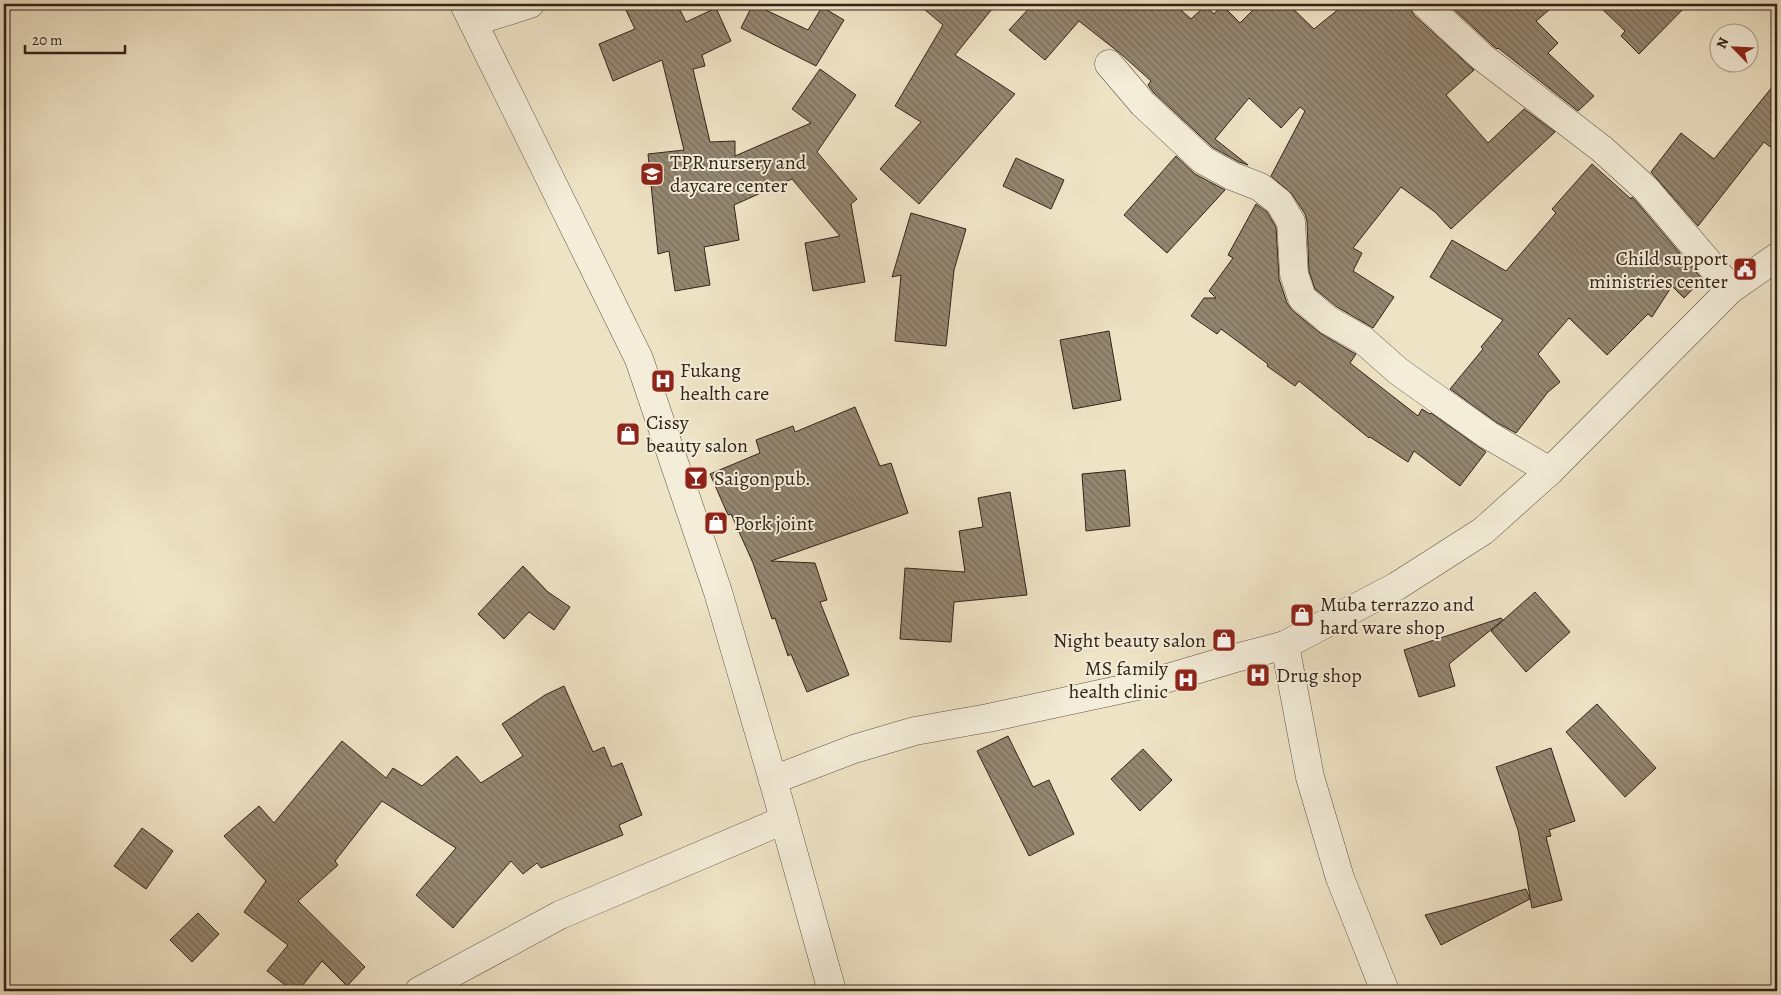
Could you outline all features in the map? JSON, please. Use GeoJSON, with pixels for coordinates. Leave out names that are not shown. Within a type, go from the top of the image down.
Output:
{"type":"FeatureCollection","features":[{"type":"Feature","properties":{"kind":"street"},"geometry":{"type":"LineString","coordinates":[[530,4],[469,13],[639,359],[718,592],[832,991]]}},
{"type":"Feature","properties":{"kind":"street"},"geometry":{"type":"LineString","coordinates":[[1425,4],[1482,58],[1602,149],[1646,189],[1731,289]]}},
{"type":"Feature","properties":{"kind":"street"},"geometry":{"type":"LineString","coordinates":[[1109,64],[1143,104],[1203,160],[1232,176],[1260,187],[1279,202],[1291,222],[1294,274],[1302,298],[1328,320],[1363,340],[1398,371],[1488,435],[1550,471]]}},
{"type":"Feature","properties":{"kind":"street"},"geometry":{"type":"LineString","coordinates":[[773,780],[854,749],[915,731],[988,718],[1151,683],[1285,645],[1397,586],[1483,531],[1550,471],[1731,289],[1777,257]]}},
{"type":"Feature","properties":{"kind":"street"},"geometry":{"type":"LineString","coordinates":[[1285,645],[1310,777],[1340,878],[1385,991]]}},
{"type":"Feature","properties":{"kind":"street"},"geometry":{"type":"LineString","coordinates":[[419,991],[560,915],[784,820]]}},
{"type":"Feature","properties":{"kind":"building"},"geometry":{"type":"Polygon","coordinates":[[[623,4],[677,4],[686,22],[716,8],[731,41],[702,55],[705,66],[693,69],[710,142],[735,141],[735,156],[811,123],[792,109],[820,69],[856,95],[817,152],[857,199],[851,204],[865,282],[813,291],[805,243],[840,236],[792,179],[734,205],[739,240],[704,247],[710,285],[675,291],[669,251],[658,254],[648,154],[684,150],[662,60],[613,81],[599,44],[635,29],[623,4]]]}},
{"type":"Feature","properties":{"kind":"building"},"geometry":{"type":"Polygon","coordinates":[[[753,4],[808,30],[822,7],[844,20],[816,66],[741,28],[753,4]]]}},
{"type":"Feature","properties":{"kind":"building"},"geometry":{"type":"Polygon","coordinates":[[[918,4],[996,4],[955,55],[1015,94],[919,204],[880,169],[921,122],[895,106],[943,25],[918,4]]]}},
{"type":"Feature","properties":{"kind":"building"},"geometry":{"type":"Polygon","coordinates":[[[1033,4],[1174,4],[1191,19],[1205,6],[1214,14],[1222,5],[1240,23],[1259,4],[1288,4],[1314,29],[1345,4],[1410,4],[1410,9],[1414,15],[1474,70],[1446,95],[1488,143],[1524,109],[1555,132],[1451,229],[1435,212],[1401,187],[1353,248],[1362,253],[1353,271],[1394,297],[1373,328],[1337,307],[1315,289],[1309,271],[1307,221],[1305,214],[1292,194],[1271,176],[1305,111],[1300,107],[1281,128],[1249,98],[1215,139],[1248,165],[1239,162],[1212,147],[1154,93],[1148,85],[1151,81],[1121,54],[1079,21],[1045,60],[1009,30],[1033,4]]]}},
{"type":"Feature","properties":{"kind":"building"},"geometry":{"type":"Polygon","coordinates":[[[1448,4],[1556,4],[1536,21],[1558,43],[1548,53],[1594,96],[1578,111],[1492,45],[1448,4]]]}},
{"type":"Feature","properties":{"kind":"building"},"geometry":{"type":"Polygon","coordinates":[[[1597,4],[1688,4],[1639,54],[1621,36],[1625,31],[1597,4]]]}},
{"type":"Feature","properties":{"kind":"building"},"geometry":{"type":"Polygon","coordinates":[[[1777,81],[1777,152],[1764,142],[1698,226],[1651,172],[1681,133],[1714,159],[1777,81]]]}},
{"type":"Feature","properties":{"kind":"building"},"geometry":{"type":"Polygon","coordinates":[[[1176,156],[1195,174],[1225,190],[1167,253],[1124,215],[1176,156]]]}},
{"type":"Feature","properties":{"kind":"building"},"geometry":{"type":"Polygon","coordinates":[[[1016,158],[1064,180],[1051,209],[1003,186],[1016,158]]]}},
{"type":"Feature","properties":{"kind":"building"},"geometry":{"type":"Polygon","coordinates":[[[1592,164],[1631,199],[1632,197],[1635,200],[1702,279],[1684,298],[1672,286],[1652,317],[1648,314],[1607,355],[1569,318],[1538,354],[1560,382],[1548,392],[1516,433],[1496,422],[1450,389],[1483,349],[1481,347],[1503,320],[1430,277],[1452,240],[1506,271],[1556,213],[1552,209],[1592,164]]]}},
{"type":"Feature","properties":{"kind":"building"},"geometry":{"type":"Polygon","coordinates":[[[1256,204],[1267,212],[1276,227],[1279,279],[1287,303],[1292,310],[1320,333],[1356,354],[1350,363],[1418,416],[1422,409],[1431,413],[1486,452],[1460,486],[1414,451],[1408,462],[1369,438],[1299,381],[1295,386],[1221,329],[1217,334],[1191,316],[1204,298],[1216,298],[1209,291],[1233,258],[1228,255],[1256,204]]]}},
{"type":"Feature","properties":{"kind":"building"},"geometry":{"type":"Polygon","coordinates":[[[911,213],[966,229],[954,270],[946,346],[895,341],[901,275],[892,277],[911,213]]]}},
{"type":"Feature","properties":{"kind":"building"},"geometry":{"type":"Polygon","coordinates":[[[1109,331],[1121,400],[1073,409],[1060,340],[1109,331]]]}},
{"type":"Feature","properties":{"kind":"building"},"geometry":{"type":"Polygon","coordinates":[[[855,407],[880,466],[891,463],[908,513],[771,561],[815,563],[827,600],[820,602],[849,675],[807,692],[791,654],[788,656],[775,618],[772,619],[753,563],[731,514],[728,515],[710,474],[760,453],[756,440],[793,426],[795,432],[855,407]]]}},
{"type":"Feature","properties":{"kind":"building"},"geometry":{"type":"Polygon","coordinates":[[[1125,470],[1130,526],[1086,531],[1082,474],[1125,470]]]}},
{"type":"Feature","properties":{"kind":"building"},"geometry":{"type":"Polygon","coordinates":[[[1010,492],[1027,595],[954,602],[951,642],[900,639],[905,568],[965,572],[959,531],[983,527],[978,498],[1010,492]]]}},
{"type":"Feature","properties":{"kind":"building"},"geometry":{"type":"Polygon","coordinates":[[[523,566],[548,592],[570,607],[554,630],[529,612],[504,639],[478,614],[523,566]]]}},
{"type":"Feature","properties":{"kind":"building"},"geometry":{"type":"Polygon","coordinates":[[[1535,592],[1570,632],[1526,672],[1491,631],[1535,592]]]}},
{"type":"Feature","properties":{"kind":"building"},"geometry":{"type":"Polygon","coordinates":[[[1501,618],[1503,620],[1449,664],[1455,686],[1419,697],[1404,650],[1501,618]]]}},
{"type":"Feature","properties":{"kind":"building"},"geometry":{"type":"Polygon","coordinates":[[[564,686],[593,752],[604,747],[612,767],[622,763],[642,815],[619,825],[623,835],[541,868],[537,863],[523,874],[511,861],[453,928],[416,895],[456,848],[382,801],[335,861],[338,865],[298,901],[365,967],[347,986],[322,961],[298,991],[293,991],[267,971],[288,945],[244,912],[266,881],[224,836],[259,806],[274,823],[342,741],[386,778],[393,768],[422,786],[457,756],[481,783],[523,756],[502,724],[545,695],[564,686]]]}},
{"type":"Feature","properties":{"kind":"building"},"geometry":{"type":"Polygon","coordinates":[[[1597,704],[1656,768],[1625,797],[1566,732],[1597,704]]]}},
{"type":"Feature","properties":{"kind":"building"},"geometry":{"type":"Polygon","coordinates":[[[1008,736],[1033,787],[1049,780],[1074,834],[1029,856],[977,751],[1008,736]]]}},
{"type":"Feature","properties":{"kind":"building"},"geometry":{"type":"Polygon","coordinates":[[[1551,748],[1575,821],[1549,830],[1551,836],[1546,837],[1562,900],[1532,908],[1518,830],[1496,767],[1551,748]]]}},
{"type":"Feature","properties":{"kind":"building"},"geometry":{"type":"Polygon","coordinates":[[[1143,749],[1172,780],[1140,811],[1111,779],[1143,749]]]}},
{"type":"Feature","properties":{"kind":"building"},"geometry":{"type":"Polygon","coordinates":[[[142,828],[173,851],[146,889],[114,866],[142,828]]]}},
{"type":"Feature","properties":{"kind":"building"},"geometry":{"type":"Polygon","coordinates":[[[1526,889],[1530,899],[1441,945],[1425,915],[1526,889]]]}},
{"type":"Feature","properties":{"kind":"building"},"geometry":{"type":"Polygon","coordinates":[[[198,913],[219,934],[192,962],[170,940],[198,913]]]}},
{"type":"Feature","properties":{"kind":"place","name":"TPR nursery and daycare center"},"geometry":{"type":"Point","coordinates":[652,174]}},
{"type":"Feature","properties":{"kind":"place","name":"Child support ministries center"},"geometry":{"type":"Point","coordinates":[1745,269]}},
{"type":"Feature","properties":{"kind":"place","name":"Fukang health care"},"geometry":{"type":"Point","coordinates":[663,381]}},
{"type":"Feature","properties":{"kind":"place","name":"Cissy beauty salon"},"geometry":{"type":"Point","coordinates":[628,434]}},
{"type":"Feature","properties":{"kind":"place","name":"Saigon pub."},"geometry":{"type":"Point","coordinates":[696,478]}},
{"type":"Feature","properties":{"kind":"place","name":"Pork joint"},"geometry":{"type":"Point","coordinates":[716,523]}},
{"type":"Feature","properties":{"kind":"place","name":"Muba terrazzo and hard ware shop"},"geometry":{"type":"Point","coordinates":[1302,615]}},
{"type":"Feature","properties":{"kind":"place","name":"Night beauty salon"},"geometry":{"type":"Point","coordinates":[1224,640]}},
{"type":"Feature","properties":{"kind":"place","name":"Drug shop"},"geometry":{"type":"Point","coordinates":[1258,675]}},
{"type":"Feature","properties":{"kind":"place","name":"MS family health clinic"},"geometry":{"type":"Point","coordinates":[1186,680]}}]}
